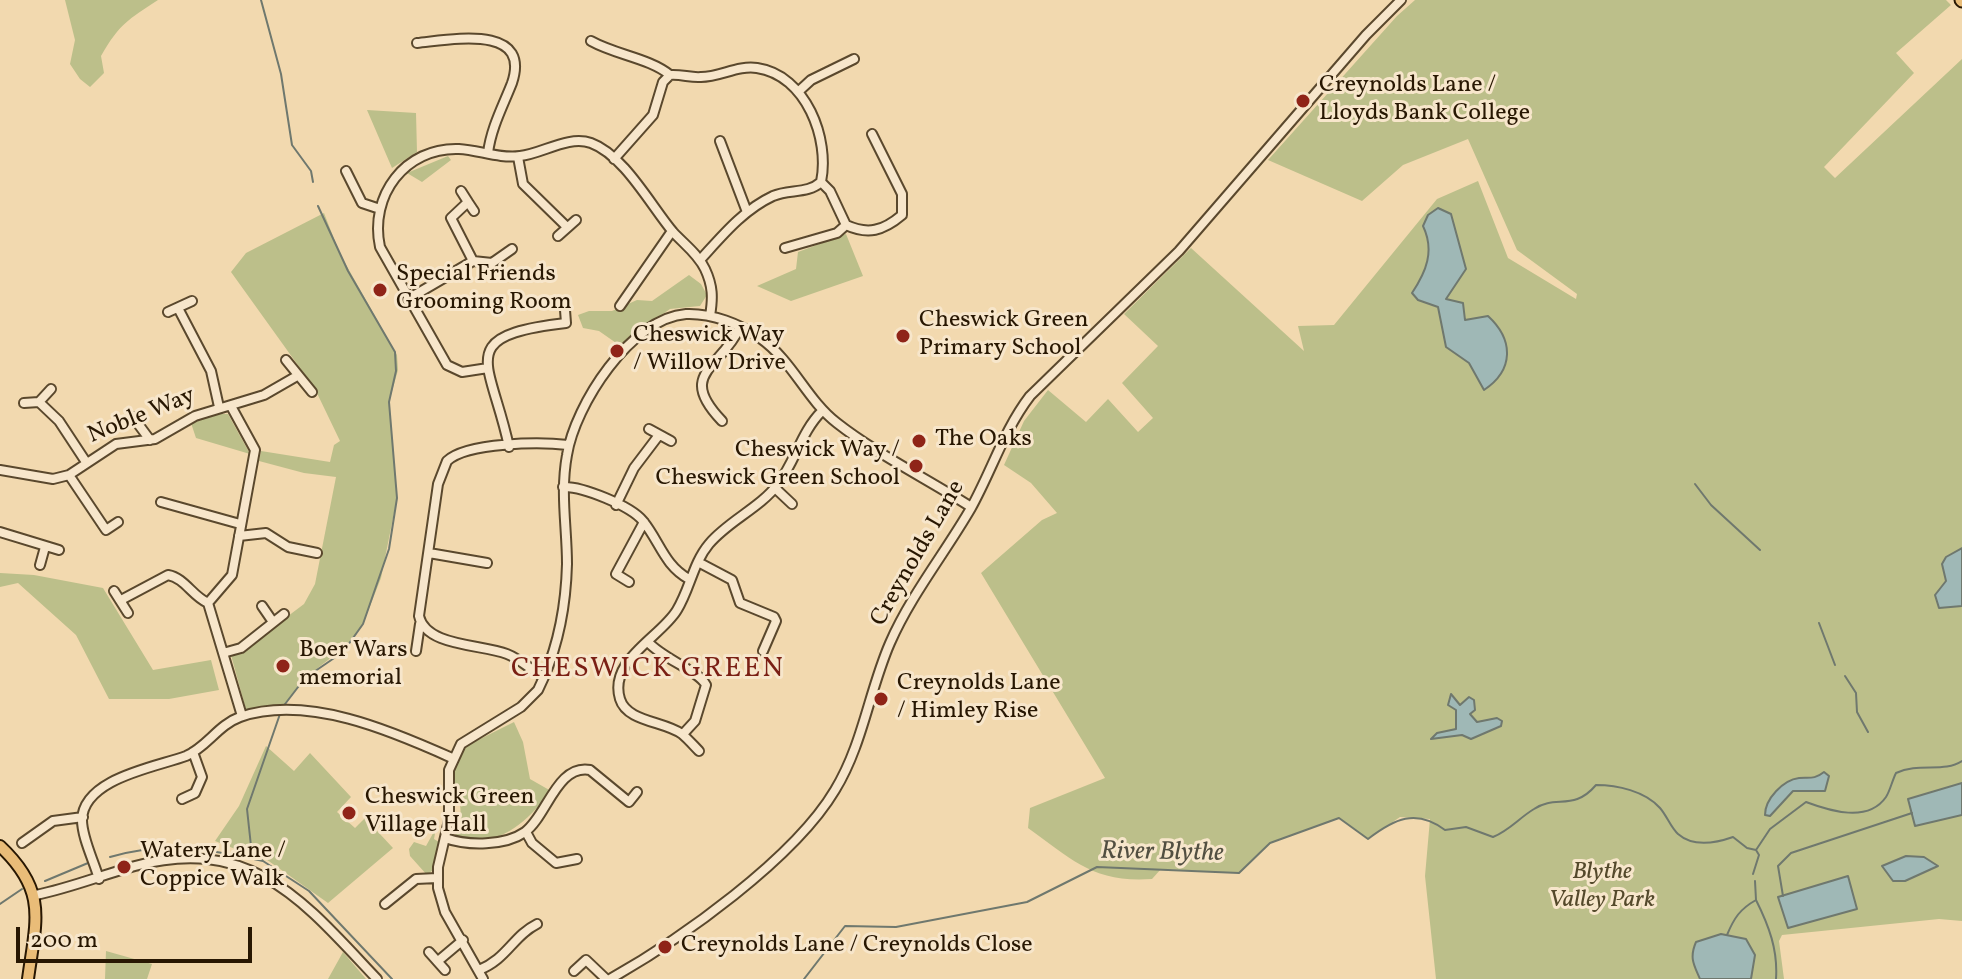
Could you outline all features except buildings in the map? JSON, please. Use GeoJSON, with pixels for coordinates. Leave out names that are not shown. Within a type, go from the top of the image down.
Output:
{"type":"FeatureCollection","features":[{"type":"Feature","properties":{"kind":"main road"},"geometry":{"type":"LineString","coordinates":[[0,846],[27,877],[36,895],[28,979]]}},
{"type":"Feature","properties":{"kind":"street","name":"Creynolds Lane"},"geometry":{"type":"LineString","coordinates":[[608,979],[650,955],[764,869],[814,821],[852,759],[890,644],[971,507],[1004,436],[1030,396],[1179,251],[1366,35],[1401,0]]}},
{"type":"Feature","properties":{"kind":"street"},"geometry":{"type":"LineString","coordinates":[[417,43],[489,39],[506,45],[511,52],[513,79],[490,137],[488,153]]}},
{"type":"Feature","properties":{"kind":"street"},"geometry":{"type":"LineString","coordinates":[[591,41],[619,55],[660,67],[670,75],[701,78],[758,68],[787,81],[799,91],[818,130],[821,182],[830,191],[846,225],[871,232],[894,221],[904,210],[902,194],[872,134]]}},
{"type":"Feature","properties":{"kind":"street"},"geometry":{"type":"LineString","coordinates":[[799,91],[811,80],[854,59]]}},
{"type":"Feature","properties":{"kind":"street"},"geometry":{"type":"LineString","coordinates":[[614,159],[653,115],[663,82],[670,75]]}},
{"type":"Feature","properties":{"kind":"street"},"geometry":{"type":"LineString","coordinates":[[488,368],[462,372],[447,365],[380,247],[377,225],[380,209],[393,179],[414,159],[448,149],[518,157],[581,141],[600,148],[614,159],[672,231],[700,260],[713,291],[710,316]]}},
{"type":"Feature","properties":{"kind":"street"},"geometry":{"type":"LineString","coordinates":[[720,141],[747,212]]}},
{"type":"Feature","properties":{"kind":"street"},"geometry":{"type":"LineString","coordinates":[[518,157],[523,184],[567,227]]}},
{"type":"Feature","properties":{"kind":"street"},"geometry":{"type":"LineString","coordinates":[[346,171],[362,203],[380,209]]}},
{"type":"Feature","properties":{"kind":"street"},"geometry":{"type":"LineString","coordinates":[[700,260],[747,212],[777,194],[811,190],[821,182]]}},
{"type":"Feature","properties":{"kind":"street"},"geometry":{"type":"LineString","coordinates":[[461,191],[474,211]]}},
{"type":"Feature","properties":{"kind":"street"},"geometry":{"type":"LineString","coordinates":[[468,202],[451,218],[473,261]]}},
{"type":"Feature","properties":{"kind":"street"},"geometry":{"type":"LineString","coordinates":[[558,236],[576,220]]}},
{"type":"Feature","properties":{"kind":"street"},"geometry":{"type":"LineString","coordinates":[[785,248],[837,233],[846,225]]}},
{"type":"Feature","properties":{"kind":"street"},"geometry":{"type":"LineString","coordinates":[[620,306],[672,231]]}},
{"type":"Feature","properties":{"kind":"street"},"geometry":{"type":"LineString","coordinates":[[408,299],[473,261],[492,263],[512,249]]}},
{"type":"Feature","properties":{"kind":"street"},"geometry":{"type":"LineString","coordinates":[[168,312],[192,301]]}},
{"type":"Feature","properties":{"kind":"street"},"geometry":{"type":"LineString","coordinates":[[178,308],[211,371],[219,407]]}},
{"type":"Feature","properties":{"kind":"street"},"geometry":{"type":"LineString","coordinates":[[509,447],[488,368],[489,351],[499,337],[512,331],[566,323],[565,310]]}},
{"type":"Feature","properties":{"kind":"street"},"geometry":{"type":"LineString","coordinates":[[537,924],[525,930],[497,963],[481,975],[441,903],[437,878],[445,838],[452,758],[467,739],[530,700],[544,677],[566,592],[563,487],[568,445],[595,384],[629,347],[663,321],[685,314],[710,316],[740,327],[762,339],[785,359],[822,411],[840,426],[971,507]]}},
{"type":"Feature","properties":{"kind":"street"},"geometry":{"type":"LineString","coordinates":[[722,421],[703,402],[702,384],[707,369],[734,341],[740,327]]}},
{"type":"Feature","properties":{"kind":"street"},"geometry":{"type":"LineString","coordinates":[[286,360],[312,392]]}},
{"type":"Feature","properties":{"kind":"street"},"geometry":{"type":"LineString","coordinates":[[232,408],[264,395],[297,376]]}},
{"type":"Feature","properties":{"kind":"street"},"geometry":{"type":"LineString","coordinates":[[24,403],[39,402],[51,389]]}},
{"type":"Feature","properties":{"kind":"street"},"geometry":{"type":"LineString","coordinates":[[39,402],[59,421],[86,462]]}},
{"type":"Feature","properties":{"kind":"street","name":"Noble Way"},"geometry":{"type":"LineString","coordinates":[[0,470],[53,479],[69,475],[116,444],[150,440],[219,407],[232,408],[255,450],[232,575],[208,603]]}},
{"type":"Feature","properties":{"kind":"street"},"geometry":{"type":"LineString","coordinates":[[699,751],[683,734],[628,712],[620,698],[618,684],[635,652],[678,609],[698,562],[720,532],[775,488],[799,441],[822,411]]}},
{"type":"Feature","properties":{"kind":"street"},"geometry":{"type":"LineString","coordinates":[[133,417],[150,440]]}},
{"type":"Feature","properties":{"kind":"street"},"geometry":{"type":"LineString","coordinates":[[649,429],[671,441]]}},
{"type":"Feature","properties":{"kind":"street"},"geometry":{"type":"LineString","coordinates":[[616,505],[634,468],[659,435]]}},
{"type":"Feature","properties":{"kind":"street"},"geometry":{"type":"LineString","coordinates":[[416,651],[445,463],[462,451],[548,442],[568,445]]}},
{"type":"Feature","properties":{"kind":"street"},"geometry":{"type":"LineString","coordinates":[[69,475],[109,533],[118,522]]}},
{"type":"Feature","properties":{"kind":"street"},"geometry":{"type":"LineString","coordinates":[[563,487],[576,486],[644,522],[674,570],[689,579]]}},
{"type":"Feature","properties":{"kind":"street"},"geometry":{"type":"LineString","coordinates":[[775,488],[792,504]]}},
{"type":"Feature","properties":{"kind":"street"},"geometry":{"type":"LineString","coordinates":[[161,502],[240,524]]}},
{"type":"Feature","properties":{"kind":"street"},"geometry":{"type":"LineString","coordinates":[[629,582],[616,574],[644,522]]}},
{"type":"Feature","properties":{"kind":"street"},"geometry":{"type":"LineString","coordinates":[[0,532],[59,550]]}},
{"type":"Feature","properties":{"kind":"street"},"geometry":{"type":"LineString","coordinates":[[239,536],[266,533],[288,547],[312,552],[310,539]]}},
{"type":"Feature","properties":{"kind":"street"},"geometry":{"type":"LineString","coordinates":[[40,565],[45,547]]}},
{"type":"Feature","properties":{"kind":"street"},"geometry":{"type":"LineString","coordinates":[[429,553],[487,563]]}},
{"type":"Feature","properties":{"kind":"street"},"geometry":{"type":"LineString","coordinates":[[698,562],[732,580],[740,603],[774,617],[776,621],[763,651]]}},
{"type":"Feature","properties":{"kind":"street"},"geometry":{"type":"LineString","coordinates":[[121,600],[168,575],[179,578],[193,597],[208,603],[242,716]]}},
{"type":"Feature","properties":{"kind":"street"},"geometry":{"type":"LineString","coordinates":[[114,591],[128,613]]}},
{"type":"Feature","properties":{"kind":"street"},"geometry":{"type":"LineString","coordinates":[[262,606],[273,622]]}},
{"type":"Feature","properties":{"kind":"street"},"geometry":{"type":"LineString","coordinates":[[223,653],[241,648],[284,614]]}},
{"type":"Feature","properties":{"kind":"street"},"geometry":{"type":"LineString","coordinates":[[420,624],[432,635],[511,655],[544,677]]}},
{"type":"Feature","properties":{"kind":"street"},"geometry":{"type":"LineString","coordinates":[[648,642],[664,658],[702,678],[706,685],[695,721],[683,734]]}},
{"type":"Feature","properties":{"kind":"street"},"geometry":{"type":"LineString","coordinates":[[99,879],[83,817],[91,799],[127,774],[193,752],[227,723],[242,716],[306,712],[343,715],[452,758]]}},
{"type":"Feature","properties":{"kind":"street"},"geometry":{"type":"LineString","coordinates":[[182,799],[195,793],[202,777],[193,752]]}},
{"type":"Feature","properties":{"kind":"street"},"geometry":{"type":"LineString","coordinates":[[445,838],[487,843],[526,832],[566,778],[583,769],[590,770],[629,802],[637,792]]}},
{"type":"Feature","properties":{"kind":"street"},"geometry":{"type":"LineString","coordinates":[[22,843],[53,821],[83,817]]}},
{"type":"Feature","properties":{"kind":"street"},"geometry":{"type":"LineString","coordinates":[[526,832],[532,843],[556,863],[577,859]]}},
{"type":"Feature","properties":{"kind":"street"},"geometry":{"type":"LineString","coordinates":[[36,895],[135,866],[181,858],[235,862],[257,871],[294,894],[377,979]]}},
{"type":"Feature","properties":{"kind":"street"},"geometry":{"type":"LineString","coordinates":[[385,904],[416,879],[437,878]]}},
{"type":"Feature","properties":{"kind":"street"},"geometry":{"type":"LineString","coordinates":[[438,961],[463,940]]}},
{"type":"Feature","properties":{"kind":"street"},"geometry":{"type":"LineString","coordinates":[[429,952],[445,970]]}},
{"type":"Feature","properties":{"kind":"street"},"geometry":{"type":"LineString","coordinates":[[574,971],[586,960],[608,979]]}},
{"type":"Feature","properties":{"kind":"green space"},"geometry":{"type":"Polygon","coordinates":[[[65,0],[158,0],[119,29],[101,56],[104,73],[90,87],[70,64],[75,40],[65,0]]]}},
{"type":"Feature","properties":{"kind":"green space","name":"Blythe Valley Park"},"geometry":{"type":"Polygon","coordinates":[[[1415,0],[1946,0],[1951,5],[1896,53],[1914,73],[1824,167],[1835,178],[1962,59],[1962,921],[1939,919],[1782,935],[1779,941],[1784,979],[1436,979],[1425,876],[1430,819],[1400,817],[1368,839],[1339,818],[1271,843],[1239,873],[1161,869],[1152,879],[1099,873],[1071,859],[1028,828],[1030,808],[1105,778],[981,573],[1042,520],[1057,513],[1031,483],[1004,465],[1024,421],[1048,390],[1086,422],[1108,399],[1138,432],[1153,418],[1122,383],[1158,346],[1124,314],[1191,248],[1304,351],[1298,326],[1334,325],[1437,199],[1478,181],[1508,258],[1576,299],[1577,294],[1517,250],[1468,139],[1403,165],[1362,201],[1268,160],[1397,16],[1415,0]]]}},
{"type":"Feature","properties":{"kind":"green space"},"geometry":{"type":"Polygon","coordinates":[[[367,110],[416,113],[417,152],[392,168],[367,110]]]}},
{"type":"Feature","properties":{"kind":"green space"},"geometry":{"type":"Polygon","coordinates":[[[448,156],[451,160],[422,182],[407,173],[448,156]]]}},
{"type":"Feature","properties":{"kind":"green space"},"geometry":{"type":"Polygon","coordinates":[[[324,213],[340,254],[397,355],[398,370],[389,402],[397,498],[381,578],[363,624],[351,642],[305,678],[281,709],[246,710],[231,655],[239,653],[304,604],[315,584],[336,477],[304,473],[259,461],[261,451],[330,462],[334,445],[340,441],[315,389],[231,272],[246,253],[324,213]]]}},
{"type":"Feature","properties":{"kind":"green space"},"geometry":{"type":"Polygon","coordinates":[[[846,234],[863,276],[791,301],[757,286],[796,269],[798,252],[846,234]]]}},
{"type":"Feature","properties":{"kind":"green space"},"geometry":{"type":"Polygon","coordinates":[[[689,275],[701,284],[707,295],[700,306],[670,309],[619,345],[599,331],[583,328],[578,315],[589,311],[612,311],[637,300],[652,301],[689,275]]]}},
{"type":"Feature","properties":{"kind":"green space"},"geometry":{"type":"Polygon","coordinates":[[[215,414],[228,414],[250,454],[196,438],[191,423],[215,414]]]}},
{"type":"Feature","properties":{"kind":"green space"},"geometry":{"type":"Polygon","coordinates":[[[0,573],[34,575],[103,588],[153,670],[211,660],[219,690],[169,699],[109,699],[76,635],[18,583],[0,587],[0,573]]]}},
{"type":"Feature","properties":{"kind":"green space"},"geometry":{"type":"Polygon","coordinates":[[[514,722],[523,742],[530,779],[551,791],[522,823],[499,836],[471,839],[456,836],[454,831],[461,820],[460,801],[455,801],[454,769],[464,747],[514,722]]]}},
{"type":"Feature","properties":{"kind":"green space"},"geometry":{"type":"Polygon","coordinates":[[[266,746],[294,771],[310,753],[351,797],[337,812],[355,828],[365,818],[393,848],[328,903],[263,857],[253,844],[243,852],[215,841],[239,806],[266,746]]]}},
{"type":"Feature","properties":{"kind":"green space"},"geometry":{"type":"Polygon","coordinates":[[[436,828],[434,839],[439,842],[433,870],[427,875],[410,856],[409,849],[414,842],[426,846],[436,828]]]}},
{"type":"Feature","properties":{"kind":"green space"},"geometry":{"type":"Polygon","coordinates":[[[106,951],[152,964],[147,979],[105,979],[106,951]]]}},
{"type":"Feature","properties":{"kind":"green space"},"geometry":{"type":"Polygon","coordinates":[[[343,952],[366,979],[328,979],[343,952]]]}},
{"type":"Feature","properties":{"kind":"water"},"geometry":{"type":"Polygon","coordinates":[[[1438,208],[1451,214],[1466,269],[1446,299],[1463,303],[1465,320],[1488,316],[1497,325],[1506,345],[1507,354],[1501,373],[1484,390],[1469,363],[1446,347],[1438,307],[1418,300],[1412,293],[1427,261],[1427,235],[1423,226],[1428,215],[1438,208]]]}},
{"type":"Feature","properties":{"kind":"water"},"geometry":{"type":"Polygon","coordinates":[[[1962,548],[1962,606],[1939,608],[1935,595],[1946,581],[1942,564],[1946,557],[1962,548]]]}},
{"type":"Feature","properties":{"kind":"water"},"geometry":{"type":"Polygon","coordinates":[[[1451,694],[1460,705],[1469,697],[1474,700],[1475,710],[1470,714],[1477,722],[1497,718],[1502,721],[1501,726],[1471,739],[1462,735],[1431,739],[1437,733],[1456,729],[1456,710],[1448,705],[1451,694]]]}},
{"type":"Feature","properties":{"kind":"water"},"geometry":{"type":"Polygon","coordinates":[[[1824,772],[1829,776],[1825,791],[1793,791],[1770,816],[1765,815],[1768,803],[1781,786],[1824,772]]]}},
{"type":"Feature","properties":{"kind":"water"},"geometry":{"type":"Polygon","coordinates":[[[1962,783],[1962,815],[1915,826],[1908,799],[1962,783]]]}},
{"type":"Feature","properties":{"kind":"water"},"geometry":{"type":"Polygon","coordinates":[[[1906,856],[1924,857],[1938,866],[1905,881],[1893,881],[1882,866],[1906,856]]]}},
{"type":"Feature","properties":{"kind":"water"},"geometry":{"type":"Polygon","coordinates":[[[1848,876],[1857,909],[1788,928],[1778,897],[1848,876]]]}},
{"type":"Feature","properties":{"kind":"water"},"geometry":{"type":"Polygon","coordinates":[[[1721,934],[1746,939],[1755,955],[1751,979],[1700,979],[1693,957],[1696,942],[1721,934]]]}},
{"type":"Feature","properties":{"kind":"waterway"},"geometry":{"type":"LineString","coordinates":[[261,0],[281,74],[292,145],[311,171],[313,182]]}},
{"type":"Feature","properties":{"kind":"waterway"},"geometry":{"type":"LineString","coordinates":[[282,708],[305,678],[343,652],[363,624],[389,549],[397,498],[389,402],[396,371],[395,352],[348,271],[318,206]]}},
{"type":"Feature","properties":{"kind":"waterway"},"geometry":{"type":"LineString","coordinates":[[1695,484],[1711,505],[1760,550]]}},
{"type":"Feature","properties":{"kind":"waterway"},"geometry":{"type":"LineString","coordinates":[[1819,623],[1835,665]]}},
{"type":"Feature","properties":{"kind":"waterway"},"geometry":{"type":"LineString","coordinates":[[1845,676],[1856,693],[1857,712],[1868,732]]}},
{"type":"Feature","properties":{"kind":"waterway","name":"River Blythe"},"geometry":{"type":"LineString","coordinates":[[280,714],[247,809],[251,846],[263,861],[309,891],[392,979]]}},
{"type":"Feature","properties":{"kind":"waterway","name":"River Blythe"},"geometry":{"type":"LineString","coordinates":[[804,979],[845,926],[896,927],[1027,902],[1097,867],[1239,873],[1270,843],[1339,818],[1368,839],[1387,826],[1415,818],[1424,819],[1445,830],[1466,827],[1493,837],[1542,805],[1572,801],[1596,785],[1604,785],[1647,797],[1660,808],[1676,831],[1691,841],[1705,843],[1733,837],[1747,848],[1756,850],[1770,829],[1806,802],[1848,813],[1869,810],[1886,797],[1896,773],[1913,768],[1955,765],[1962,761]]}},
{"type":"Feature","properties":{"kind":"waterway"},"geometry":{"type":"LineString","coordinates":[[1783,896],[1778,866],[1791,853],[1912,813]]}},
{"type":"Feature","properties":{"kind":"waterway"},"geometry":{"type":"LineString","coordinates":[[110,857],[150,849],[187,848],[263,861]]}},
{"type":"Feature","properties":{"kind":"waterway"},"geometry":{"type":"LineString","coordinates":[[1753,874],[1759,855],[1756,850]]}},
{"type":"Feature","properties":{"kind":"waterway"},"geometry":{"type":"LineString","coordinates":[[45,881],[88,863]]}},
{"type":"Feature","properties":{"kind":"waterway"},"geometry":{"type":"LineString","coordinates":[[1727,935],[1738,914],[1756,900],[1755,881]]}},
{"type":"Feature","properties":{"kind":"waterway"},"geometry":{"type":"LineString","coordinates":[[0,904],[22,889]]}},
{"type":"Feature","properties":{"kind":"waterway"},"geometry":{"type":"LineString","coordinates":[[1756,900],[1772,938],[1776,979]]}},
{"type":"Feature","properties":{"kind":"place","name":"Creynolds Lane / Lloyds Bank College"},"geometry":{"type":"Point","coordinates":[1303,101]}},
{"type":"Feature","properties":{"kind":"place","name":"Special Friends Grooming Room"},"geometry":{"type":"Point","coordinates":[380,290]}},
{"type":"Feature","properties":{"kind":"place","name":"Cheswick Green Primary School"},"geometry":{"type":"Point","coordinates":[903,336]}},
{"type":"Feature","properties":{"kind":"place","name":"Cheswick Way / Willow Drive"},"geometry":{"type":"Point","coordinates":[617,351]}},
{"type":"Feature","properties":{"kind":"place","name":"The Oaks"},"geometry":{"type":"Point","coordinates":[919,441]}},
{"type":"Feature","properties":{"kind":"place","name":"Cheswick Way / Cheswick Green School"},"geometry":{"type":"Point","coordinates":[916,466]}},
{"type":"Feature","properties":{"kind":"place","name":"Boer Wars memorial"},"geometry":{"type":"Point","coordinates":[283,666]}},
{"type":"Feature","properties":{"kind":"place","name":"Creynolds Lane / Himley Rise"},"geometry":{"type":"Point","coordinates":[881,699]}},
{"type":"Feature","properties":{"kind":"place","name":"Cheswick Green Village Hall"},"geometry":{"type":"Point","coordinates":[349,813]}},
{"type":"Feature","properties":{"kind":"place","name":"Watery Lane / Coppice Walk"},"geometry":{"type":"Point","coordinates":[124,867]}},
{"type":"Feature","properties":{"kind":"place","name":"Creynolds Lane / Creynolds Close"},"geometry":{"type":"Point","coordinates":[665,947]}},
{"type":"Feature","properties":{"kind":"district","name":"CHESWICK GREEN"},"geometry":{"type":"Point","coordinates":[648,671]}}]}
